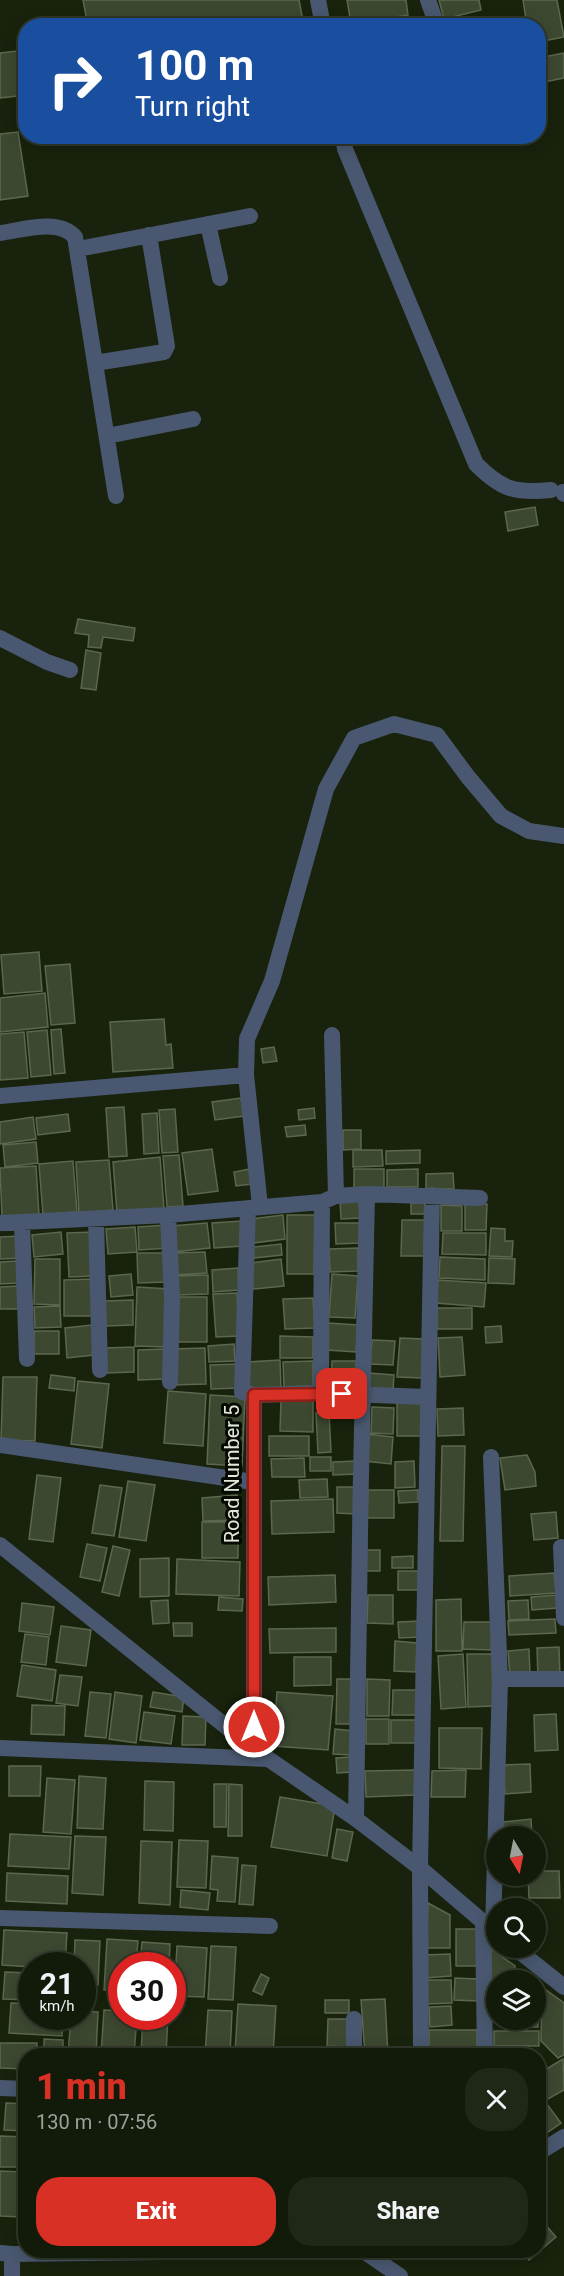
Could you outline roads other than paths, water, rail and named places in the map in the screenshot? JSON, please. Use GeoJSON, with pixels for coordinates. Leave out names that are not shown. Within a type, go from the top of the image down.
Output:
{"type":"FeatureCollection","features":[{"type":"Feature","properties":{"kind":"street"},"geometry":{"type":"LineString","coordinates":[[318,0],[321,18]]}},
{"type":"Feature","properties":{"kind":"street"},"geometry":{"type":"LineString","coordinates":[[428,0],[434,18]]}},
{"type":"Feature","properties":{"kind":"street"},"geometry":{"type":"LineString","coordinates":[[344,144],[476,464],[504,488],[528,492],[559,492]]}},
{"type":"Feature","properties":{"kind":"street"},"geometry":{"type":"LineString","coordinates":[[78,249],[250,216]]}},
{"type":"Feature","properties":{"kind":"street"},"geometry":{"type":"LineString","coordinates":[[208,224],[220,278]]}},
{"type":"Feature","properties":{"kind":"street"},"geometry":{"type":"LineString","coordinates":[[0,233],[55,226],[69,231],[75,237],[116,496]]}},
{"type":"Feature","properties":{"kind":"street"},"geometry":{"type":"LineString","coordinates":[[95,363],[164,352],[167,346],[149,235]]}},
{"type":"Feature","properties":{"kind":"street"},"geometry":{"type":"LineString","coordinates":[[107,436],[193,420]]}},
{"type":"Feature","properties":{"kind":"street"},"geometry":{"type":"LineString","coordinates":[[0,638],[46,662],[70,670]]}},
{"type":"Feature","properties":{"kind":"street"},"geometry":{"type":"LineString","coordinates":[[254,1207],[246,1075],[247,1039],[272,981],[326,789],[354,738],[394,724],[437,735],[501,816],[529,831],[564,836]]}},
{"type":"Feature","properties":{"kind":"street"},"geometry":{"type":"LineString","coordinates":[[321,1393],[329,1199],[332,1035]]}},
{"type":"Feature","properties":{"kind":"street"},"geometry":{"type":"LineString","coordinates":[[0,1096],[246,1075]]}},
{"type":"Feature","properties":{"kind":"street"},"geometry":{"type":"LineString","coordinates":[[356,1819],[367,1194]]}},
{"type":"Feature","properties":{"kind":"street"},"geometry":{"type":"LineString","coordinates":[[0,1223],[168,1215],[367,1194],[480,1198]]}},
{"type":"Feature","properties":{"kind":"street"},"geometry":{"type":"LineString","coordinates":[[421,2048],[420,1868],[432,1195]]}},
{"type":"Feature","properties":{"kind":"street","name":"Road Number 5"},"geometry":{"type":"LineString","coordinates":[[254,1207],[242,1392],[254,1395],[253,1482],[261,1754]]}},
{"type":"Feature","properties":{"kind":"street"},"geometry":{"type":"LineString","coordinates":[[168,1215],[172,1298],[169,1345],[170,1382]]}},
{"type":"Feature","properties":{"kind":"street"},"geometry":{"type":"LineString","coordinates":[[96,1219],[100,1370]]}},
{"type":"Feature","properties":{"kind":"street"},"geometry":{"type":"LineString","coordinates":[[22,1223],[27,1359]]}},
{"type":"Feature","properties":{"kind":"street"},"geometry":{"type":"LineString","coordinates":[[254,1395],[321,1393],[427,1397]]}},
{"type":"Feature","properties":{"kind":"street"},"geometry":{"type":"LineString","coordinates":[[0,1445],[253,1482]]}},
{"type":"Feature","properties":{"kind":"street"},"geometry":{"type":"LineString","coordinates":[[491,1456],[500,1679],[492,1898]]}},
{"type":"Feature","properties":{"kind":"street"},"geometry":{"type":"LineString","coordinates":[[0,1545],[261,1754],[356,1819],[420,1868],[486,1925]]}},
{"type":"Feature","properties":{"kind":"street"},"geometry":{"type":"LineString","coordinates":[[561,1548],[564,1618]]}},
{"type":"Feature","properties":{"kind":"street"},"geometry":{"type":"LineString","coordinates":[[500,1679],[564,1679]]}},
{"type":"Feature","properties":{"kind":"street"},"geometry":{"type":"LineString","coordinates":[[0,1749],[261,1754]]}},
{"type":"Feature","properties":{"kind":"street"},"geometry":{"type":"LineString","coordinates":[[0,1918],[270,1926]]}},
{"type":"Feature","properties":{"kind":"street"},"geometry":{"type":"LineString","coordinates":[[484,2048],[489,1958]]}},
{"type":"Feature","properties":{"kind":"street"},"geometry":{"type":"LineString","coordinates":[[528,1958],[564,1987]]}},
{"type":"Feature","properties":{"kind":"street"},"geometry":{"type":"LineString","coordinates":[[354,2019],[354,2048]]}},
{"type":"Feature","properties":{"kind":"street"},"geometry":{"type":"LineString","coordinates":[[0,2088],[18,2089]]}},
{"type":"Feature","properties":{"kind":"street"},"geometry":{"type":"LineString","coordinates":[[546,2148],[564,2137]]}},
{"type":"Feature","properties":{"kind":"street"},"geometry":{"type":"LineString","coordinates":[[6,2254],[12,2276]]}},
{"type":"Feature","properties":{"kind":"street"},"geometry":{"type":"LineString","coordinates":[[374,2258],[400,2276]]}}]}
